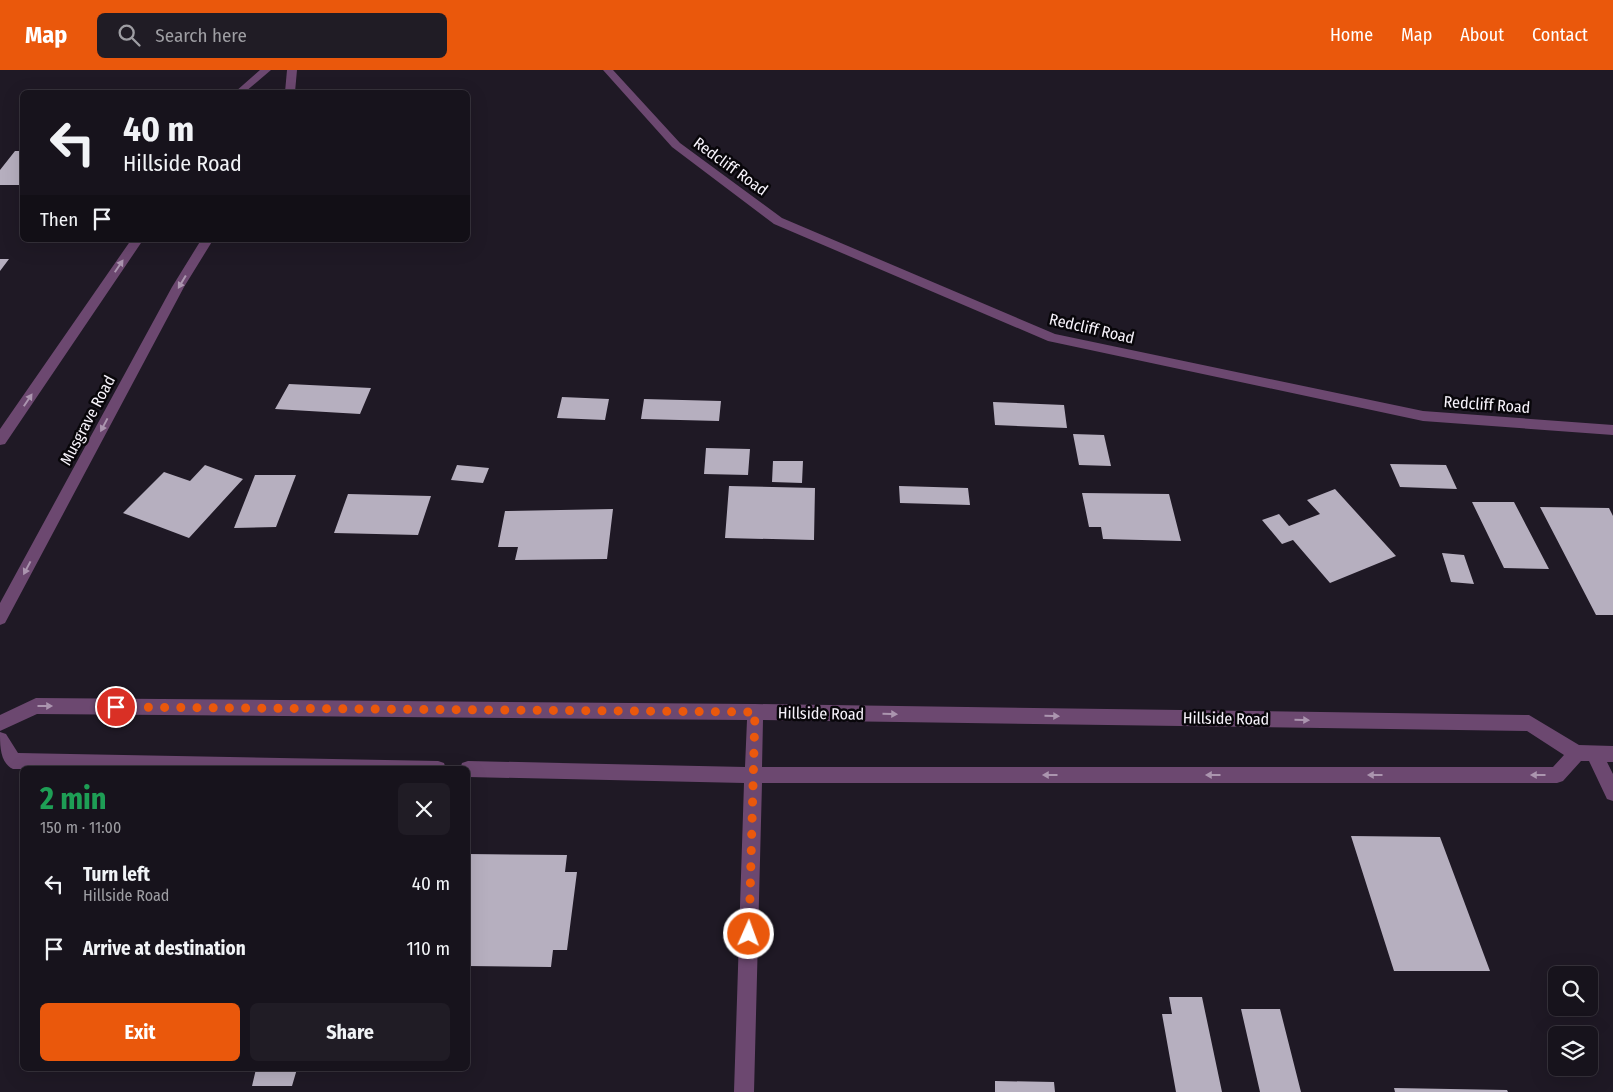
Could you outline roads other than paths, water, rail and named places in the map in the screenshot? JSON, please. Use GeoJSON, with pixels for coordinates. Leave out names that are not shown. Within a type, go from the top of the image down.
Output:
{"type":"FeatureCollection","features":[{"type":"Feature","properties":{"kind":"street"},"geometry":{"type":"LineString","coordinates":[[242,90],[266,70]]}},
{"type":"Feature","properties":{"kind":"street"},"geometry":{"type":"LineString","coordinates":[[290,90],[292,70]]}},
{"type":"Feature","properties":{"kind":"street","name":"Redcliff Road"},"geometry":{"type":"LineString","coordinates":[[608,70],[676,145],[778,220],[1052,338],[1423,416],[1613,430]]}},
{"type":"Feature","properties":{"kind":"street"},"geometry":{"type":"LineString","coordinates":[[0,440],[136,242]]}},
{"type":"Feature","properties":{"kind":"street","name":"Musgrave Road"},"geometry":{"type":"LineString","coordinates":[[0,618],[178,287],[206,242]]}},
{"type":"Feature","properties":{"kind":"street","name":"Hillside Road"},"geometry":{"type":"LineString","coordinates":[[0,723],[36,706],[755,712],[1529,723],[1577,753]]}},
{"type":"Feature","properties":{"kind":"street"},"geometry":{"type":"LineString","coordinates":[[744,1092],[755,712]]}},
{"type":"Feature","properties":{"kind":"street"},"geometry":{"type":"LineString","coordinates":[[0,740],[13,760],[296,766]]}},
{"type":"Feature","properties":{"kind":"street"},"geometry":{"type":"LineString","coordinates":[[470,769],[754,775],[1557,775],[1577,753],[1613,754]]}},
{"type":"Feature","properties":{"kind":"street"},"geometry":{"type":"LineString","coordinates":[[1594,753],[1613,794]]}}]}
